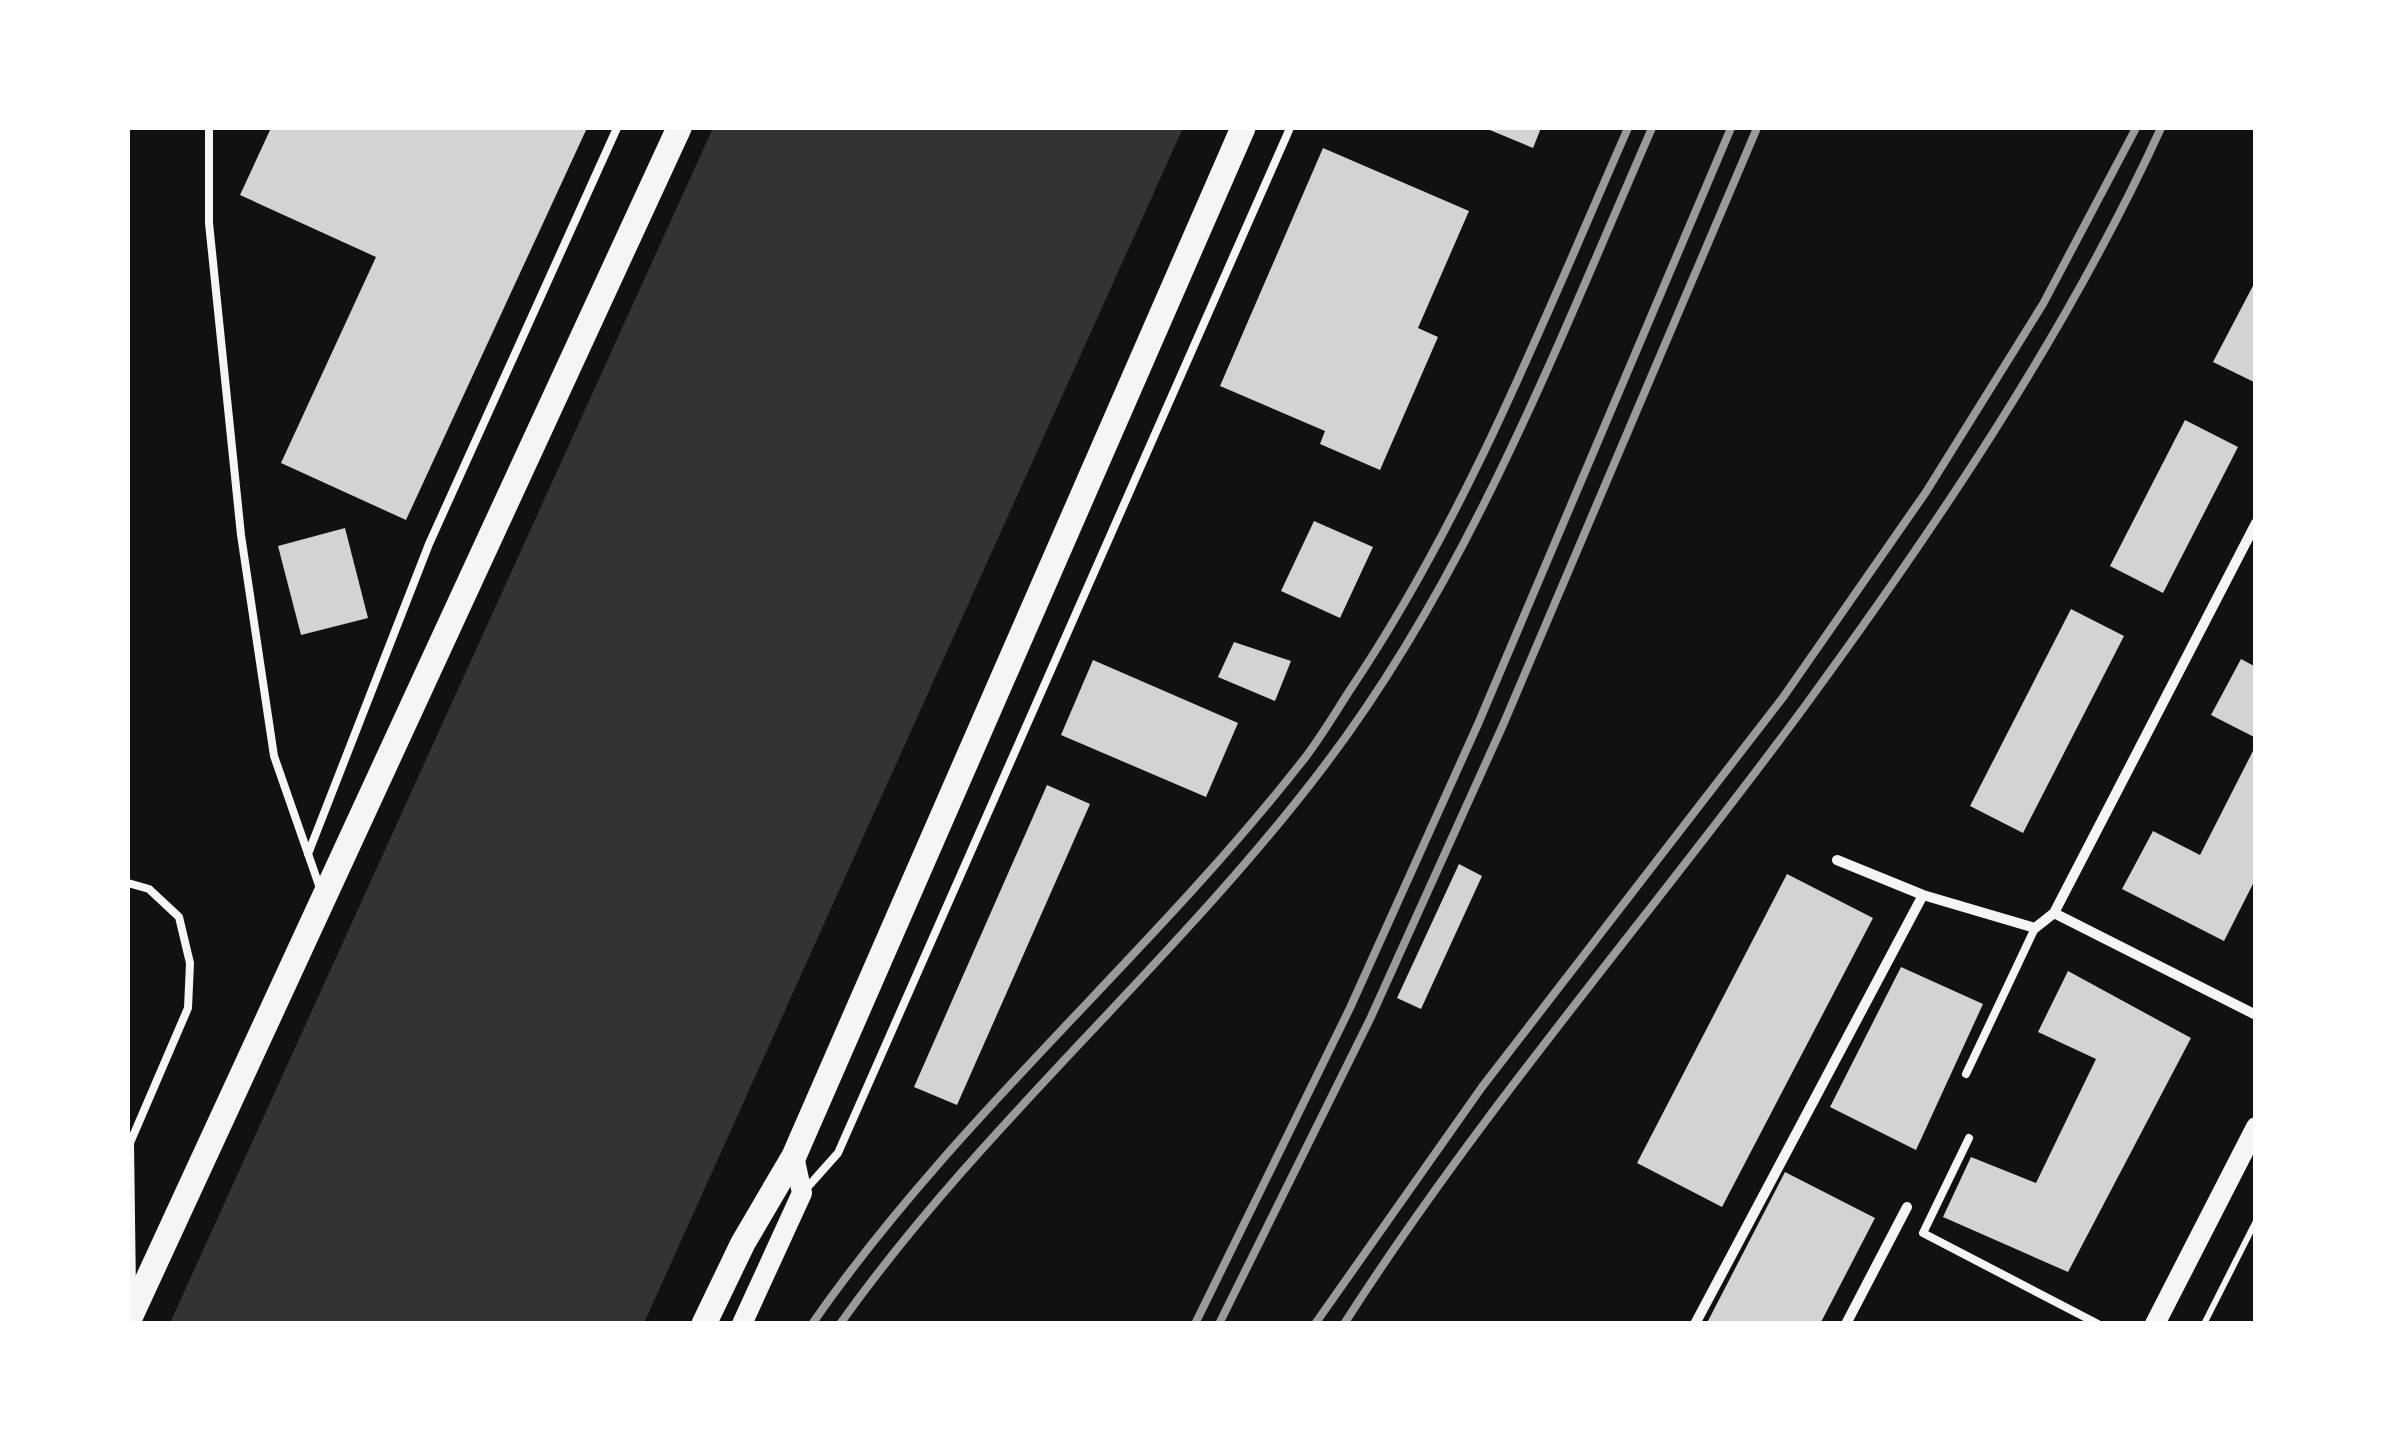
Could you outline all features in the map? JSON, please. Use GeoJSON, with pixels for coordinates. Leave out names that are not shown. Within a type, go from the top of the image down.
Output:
{"type":"FeatureCollection","features":[{"type":"Feature","properties":{"kind":"main road"},"geometry":{"type":"LineString","coordinates":[[130,1316],[679,128]]}},
{"type":"Feature","properties":{"kind":"main road"},"geometry":{"type":"LineString","coordinates":[[704,1324],[743,1243],[794,1156],[1243,128]]}},
{"type":"Feature","properties":{"kind":"main road"},"geometry":{"type":"LineString","coordinates":[[2155,1324],[2256,1126]]}},
{"type":"Feature","properties":{"kind":"main road"},"geometry":{"type":"LineString","coordinates":[[742,1324],[802,1193],[794,1156]]}},
{"type":"Feature","properties":{"kind":"street"},"geometry":{"type":"LineString","coordinates":[[1836,860],[1922,895],[2035,928],[2054,913],[2256,523]]}},
{"type":"Feature","properties":{"kind":"street"},"geometry":{"type":"LineString","coordinates":[[1694,1324],[1922,895]]}},
{"type":"Feature","properties":{"kind":"street"},"geometry":{"type":"LineString","coordinates":[[2054,913],[2256,1014]]}},
{"type":"Feature","properties":{"kind":"street"},"geometry":{"type":"LineString","coordinates":[[1846,1324],[1907,1208]]}},
{"type":"Feature","properties":{"kind":"lane"},"geometry":{"type":"LineString","coordinates":[[209,128],[209,223],[240,535],[274,756],[322,896]]}},
{"type":"Feature","properties":{"kind":"lane"},"geometry":{"type":"LineString","coordinates":[[308,854],[429,544],[617,128]]}},
{"type":"Feature","properties":{"kind":"lane"},"geometry":{"type":"LineString","coordinates":[[802,1193],[838,1153],[1290,128]]}},
{"type":"Feature","properties":{"kind":"lane"},"geometry":{"type":"LineString","coordinates":[[128,883],[149,889],[179,917],[190,962],[188,1008],[130,1142],[130,1316]]}},
{"type":"Feature","properties":{"kind":"lane"},"geometry":{"type":"LineString","coordinates":[[1966,1074],[2035,928]]}},
{"type":"Feature","properties":{"kind":"lane"},"geometry":{"type":"LineString","coordinates":[[1968,1138],[1922,1233],[2098,1324]]}},
{"type":"Feature","properties":{"kind":"path"},"geometry":{"type":"LineString","coordinates":[[2204,1324],[2256,1221]]}},
{"type":"Feature","properties":{"kind":"shaded area"},"geometry":{"type":"Polygon","coordinates":[[[713,128],[1183,128],[644,1323],[170,1323],[713,128]]]}},
{"type":"Feature","properties":{"kind":"building"},"geometry":{"type":"Polygon","coordinates":[[[271,128],[587,128],[406,520],[281,463],[376,257],[240,195],[271,128]]]}},
{"type":"Feature","properties":{"kind":"building"},"geometry":{"type":"Polygon","coordinates":[[[1485,128],[1541,128],[1533,148],[1485,128]]]}},
{"type":"Feature","properties":{"kind":"building"},"geometry":{"type":"Polygon","coordinates":[[[1323,148],[1469,211],[1418,328],[1438,337],[1380,470],[1320,444],[1325,431],[1220,386],[1323,148]]]}},
{"type":"Feature","properties":{"kind":"building"},"geometry":{"type":"Polygon","coordinates":[[[2256,280],[2256,383],[2213,362],[2256,280]]]}},
{"type":"Feature","properties":{"kind":"building"},"geometry":{"type":"Polygon","coordinates":[[[2185,420],[2238,447],[2163,593],[2110,566],[2185,420]]]}},
{"type":"Feature","properties":{"kind":"building"},"geometry":{"type":"Polygon","coordinates":[[[1314,521],[1373,547],[1340,618],[1281,591],[1314,521]]]}},
{"type":"Feature","properties":{"kind":"building"},"geometry":{"type":"Polygon","coordinates":[[[345,528],[368,618],[301,635],[278,546],[345,528]]]}},
{"type":"Feature","properties":{"kind":"building"},"geometry":{"type":"Polygon","coordinates":[[[2071,609],[2124,636],[2023,833],[1970,806],[2071,609]]]}},
{"type":"Feature","properties":{"kind":"building"},"geometry":{"type":"Polygon","coordinates":[[[1234,642],[1291,661],[1275,701],[1218,677],[1234,642]]]}},
{"type":"Feature","properties":{"kind":"building"},"geometry":{"type":"Polygon","coordinates":[[[2241,659],[2256,667],[2256,738],[2211,715],[2241,659]]]}},
{"type":"Feature","properties":{"kind":"building"},"geometry":{"type":"Polygon","coordinates":[[[1093,660],[1238,723],[1206,797],[1061,735],[1093,660]]]}},
{"type":"Feature","properties":{"kind":"building"},"geometry":{"type":"Polygon","coordinates":[[[2256,745],[2256,878],[2224,941],[2122,889],[2153,831],[2200,855],[2256,745]]]}},
{"type":"Feature","properties":{"kind":"building"},"geometry":{"type":"Polygon","coordinates":[[[1047,785],[1090,804],[957,1105],[914,1087],[1047,785]]]}},
{"type":"Feature","properties":{"kind":"building"},"geometry":{"type":"Polygon","coordinates":[[[1459,864],[1482,876],[1421,1009],[1397,998],[1459,864]]]}},
{"type":"Feature","properties":{"kind":"building"},"geometry":{"type":"Polygon","coordinates":[[[1787,874],[1873,918],[1722,1207],[1637,1163],[1787,874]]]}},
{"type":"Feature","properties":{"kind":"building"},"geometry":{"type":"Polygon","coordinates":[[[1901,967],[1983,1004],[1916,1150],[1830,1107],[1901,967]]]}},
{"type":"Feature","properties":{"kind":"building"},"geometry":{"type":"Polygon","coordinates":[[[2068,971],[2191,1038],[2068,1272],[1943,1217],[1971,1157],[2036,1183],[2096,1059],[2038,1032],[2068,971]]]}},
{"type":"Feature","properties":{"kind":"building"},"geometry":{"type":"Polygon","coordinates":[[[1785,1172],[1875,1218],[1820,1324],[1712,1324],[1708,1321],[1785,1172]]]}},
{"type":"Feature","properties":{"kind":"railway"},"geometry":{"type":"LineString","coordinates":[[812,1324],[928,1177],[1245,831],[1316,742],[1392,624],[1467,486],[1628,128]]}},
{"type":"Feature","properties":{"kind":"railway"},"geometry":{"type":"LineString","coordinates":[[840,1324],[956,1179],[1267,837],[1377,692],[1467,537],[1507,456],[1652,128]]}},
{"type":"Feature","properties":{"kind":"railway"},"geometry":{"type":"LineString","coordinates":[[1195,1324],[1350,1008],[1478,724],[1731,128]]}},
{"type":"Feature","properties":{"kind":"railway"},"geometry":{"type":"LineString","coordinates":[[1219,1324],[1371,1017],[1503,725],[1757,128]]}},
{"type":"Feature","properties":{"kind":"railway"},"geometry":{"type":"LineString","coordinates":[[1315,1324],[1482,1087],[1784,696],[1926,492],[2043,304],[2136,128]]}},
{"type":"Feature","properties":{"kind":"railway"},"geometry":{"type":"LineString","coordinates":[[1344,1324],[1453,1165],[1747,783],[1904,568],[2042,353],[2161,128]]}}]}
